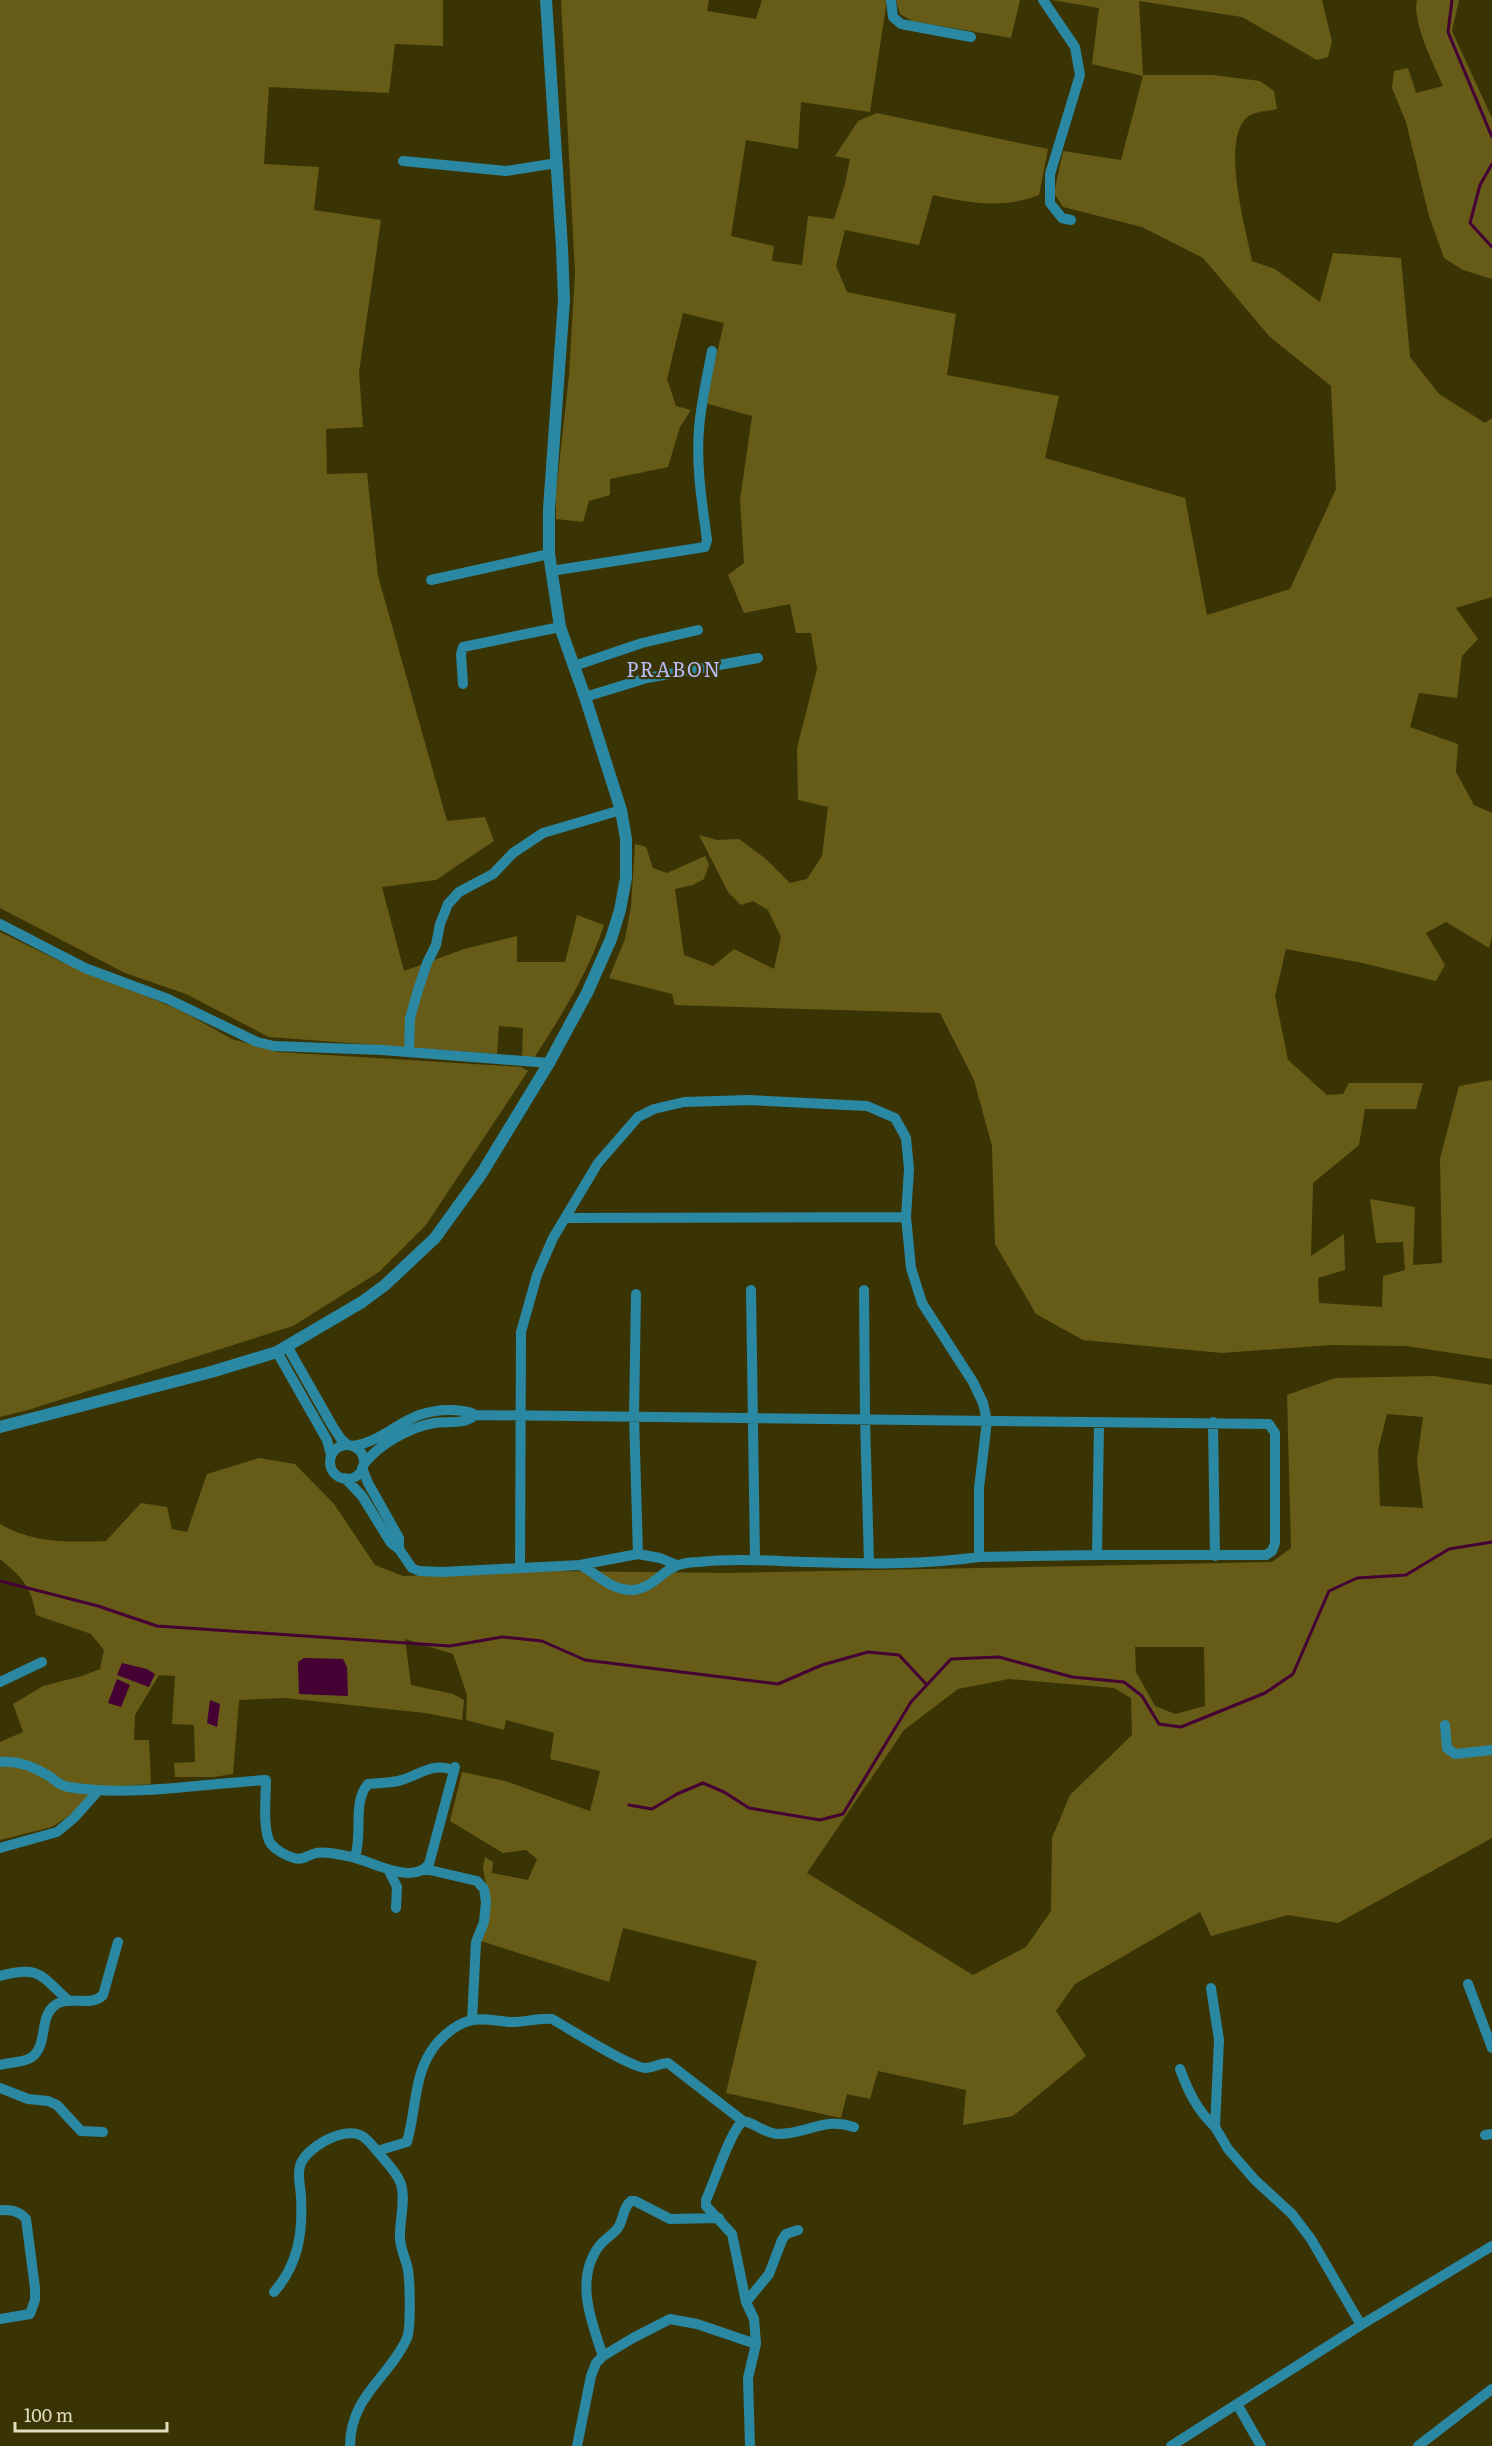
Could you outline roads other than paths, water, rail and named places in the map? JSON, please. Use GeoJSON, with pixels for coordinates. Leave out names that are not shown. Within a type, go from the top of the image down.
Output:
{"type":"FeatureCollection","features":[{"type":"Feature","properties":{"kind":"street"},"geometry":{"type":"LineString","coordinates":[[0,1427],[211,1372],[282,1349],[362,1302],[385,1285],[435,1238],[482,1173],[549,1063],[587,993],[610,939],[620,910],[627,858],[621,810],[560,627],[549,554],[549,509],[564,300],[546,0]]}},
{"type":"Feature","properties":{"kind":"street"},"geometry":{"type":"LineString","coordinates":[[891,0],[893,17],[901,24],[971,36]]}},
{"type":"Feature","properties":{"kind":"street"},"geometry":{"type":"LineString","coordinates":[[1043,0],[1075,47],[1080,75],[1050,174],[1050,203],[1062,218],[1071,220]]}},
{"type":"Feature","properties":{"kind":"street"},"geometry":{"type":"LineString","coordinates":[[403,161],[506,171],[557,164]]}},
{"type":"Feature","properties":{"kind":"street"},"geometry":{"type":"LineString","coordinates":[[551,571],[705,547],[707,540],[699,468],[699,429],[701,405],[712,351]]}},
{"type":"Feature","properties":{"kind":"street"},"geometry":{"type":"LineString","coordinates":[[431,580],[549,554]]}},
{"type":"Feature","properties":{"kind":"street"},"geometry":{"type":"LineString","coordinates":[[463,684],[461,654],[463,647],[560,627]]}},
{"type":"Feature","properties":{"kind":"street"},"geometry":{"type":"LineString","coordinates":[[574,666],[642,643],[698,630]]}},
{"type":"Feature","properties":{"kind":"street"},"geometry":{"type":"LineString","coordinates":[[585,698],[657,675],[758,658]]}},
{"type":"Feature","properties":{"kind":"street"},"geometry":{"type":"LineString","coordinates":[[409,1052],[410,1018],[448,904],[459,892],[493,874],[513,853],[543,833],[621,810]]}},
{"type":"Feature","properties":{"kind":"street"},"geometry":{"type":"LineString","coordinates":[[0,924],[85,968],[168,999],[258,1042],[274,1046],[409,1052],[549,1063]]}},
{"type":"Feature","properties":{"kind":"street"},"geometry":{"type":"LineString","coordinates":[[520,1567],[521,1332],[537,1275],[553,1238],[598,1163],[638,1117],[654,1109],[684,1102],[749,1100],[867,1106],[895,1118],[906,1138],[909,1169],[906,1217],[911,1268],[922,1303],[973,1383],[983,1403],[987,1421],[979,1488],[979,1557]]}},
{"type":"Feature","properties":{"kind":"street"},"geometry":{"type":"LineString","coordinates":[[565,1218],[906,1217]]}},
{"type":"Feature","properties":{"kind":"street"},"geometry":{"type":"LineString","coordinates":[[751,1290],[755,1560]]}},
{"type":"Feature","properties":{"kind":"street"},"geometry":{"type":"LineString","coordinates":[[864,1290],[869,1563]]}},
{"type":"Feature","properties":{"kind":"street"},"geometry":{"type":"LineString","coordinates":[[636,1294],[634,1416],[638,1554]]}},
{"type":"Feature","properties":{"kind":"street"},"geometry":{"type":"LineString","coordinates":[[282,1349],[340,1438],[361,1453],[368,1482],[399,1538],[399,1549]]}},
{"type":"Feature","properties":{"kind":"street"},"geometry":{"type":"LineString","coordinates":[[282,1349],[327,1440],[333,1470],[362,1496],[391,1543],[399,1549],[412,1568],[429,1573],[580,1565],[638,1554],[660,1558],[677,1565]]}},
{"type":"Feature","properties":{"kind":"street"},"geometry":{"type":"LineString","coordinates":[[331,1455],[338,1447],[368,1442],[400,1423],[430,1411],[466,1411],[475,1415],[522,1416],[1213,1422],[1269,1424],[1276,1437],[1275,1543],[1272,1551],[1266,1555],[979,1557],[945,1561],[869,1563],[755,1560],[698,1562],[677,1565],[648,1585],[634,1590],[618,1588],[601,1580],[580,1565]]}},
{"type":"Feature","properties":{"kind":"street"},"geometry":{"type":"LineString","coordinates":[[345,1479],[356,1476],[374,1453],[406,1433],[432,1423],[468,1420],[475,1415]]}},
{"type":"Feature","properties":{"kind":"street"},"geometry":{"type":"LineString","coordinates":[[1097,1555],[1099,1422]]}},
{"type":"Feature","properties":{"kind":"street"},"geometry":{"type":"LineString","coordinates":[[1213,1422],[1215,1556]]}},
{"type":"Feature","properties":{"kind":"street"},"geometry":{"type":"LineString","coordinates":[[400,1423],[406,1433]]}},
{"type":"Feature","properties":{"kind":"street"},"geometry":{"type":"LineString","coordinates":[[0,1682],[42,1662]]}},
{"type":"Feature","properties":{"kind":"street"},"geometry":{"type":"LineString","coordinates":[[1445,1725],[1447,1748],[1455,1754],[1492,1750]]}},
{"type":"Feature","properties":{"kind":"street"},"geometry":{"type":"LineString","coordinates":[[0,1762],[19,1762],[61,1785],[99,1790],[144,1790],[266,1780],[267,1835],[271,1844],[283,1853],[296,1859],[326,1852],[355,1857],[389,1871],[420,1871],[429,1864],[455,1768],[442,1766],[422,1771],[400,1781],[368,1784],[360,1793],[359,1842],[355,1857]]}},
{"type":"Feature","properties":{"kind":"street"},"geometry":{"type":"LineString","coordinates":[[0,1848],[57,1832],[99,1790]]}},
{"type":"Feature","properties":{"kind":"street"},"geometry":{"type":"LineString","coordinates":[[425,1869],[477,1881],[484,1889],[486,1902],[484,1922],[476,1942],[472,2020]]}},
{"type":"Feature","properties":{"kind":"street"},"geometry":{"type":"LineString","coordinates":[[389,1871],[396,1887],[396,1908]]}},
{"type":"Feature","properties":{"kind":"street"},"geometry":{"type":"LineString","coordinates":[[0,2065],[32,2057],[38,2050],[49,2012],[55,2004],[68,2000],[94,2000],[103,1995],[118,1942]]}},
{"type":"Feature","properties":{"kind":"street"},"geometry":{"type":"LineString","coordinates":[[0,1976],[27,1970],[42,1975],[68,2000]]}},
{"type":"Feature","properties":{"kind":"street"},"geometry":{"type":"LineString","coordinates":[[1468,1984],[1492,2048]]}},
{"type":"Feature","properties":{"kind":"street"},"geometry":{"type":"LineString","coordinates":[[1211,1988],[1219,2040],[1215,2127]]}},
{"type":"Feature","properties":{"kind":"street"},"geometry":{"type":"LineString","coordinates":[[377,2151],[407,2142],[419,2074],[424,2061],[431,2049],[454,2027],[472,2020],[493,2019],[510,2022],[552,2019],[627,2061],[646,2068],[669,2063],[742,2121],[751,2122],[769,2133],[780,2134],[830,2123],[854,2127]]}},
{"type":"Feature","properties":{"kind":"street"},"geometry":{"type":"LineString","coordinates":[[1180,2069],[1187,2090],[1203,2116],[1215,2127],[1228,2150],[1255,2180],[1292,2214],[1311,2239],[1362,2325]]}},
{"type":"Feature","properties":{"kind":"street"},"geometry":{"type":"LineString","coordinates":[[0,2088],[28,2099],[48,2101],[57,2105],[81,2131],[103,2132]]}},
{"type":"Feature","properties":{"kind":"street"},"geometry":{"type":"LineString","coordinates":[[742,2121],[737,2125],[731,2137],[706,2200],[709,2211],[719,2218],[732,2234],[746,2302],[754,2319],[756,2344],[748,2378],[750,2446]]}},
{"type":"Feature","properties":{"kind":"street"},"geometry":{"type":"LineString","coordinates":[[274,2292],[287,2277],[299,2242],[302,2220],[300,2165],[307,2153],[328,2139],[353,2133],[360,2135],[377,2151],[401,2187],[400,2236],[401,2250],[409,2273],[410,2324],[403,2347],[366,2396],[356,2416],[350,2435],[350,2446]]}},
{"type":"Feature","properties":{"kind":"street"},"geometry":{"type":"LineString","coordinates":[[603,2356],[588,2309],[588,2276],[594,2256],[600,2246],[620,2225],[627,2204],[635,2201],[670,2219],[719,2218]]}},
{"type":"Feature","properties":{"kind":"street"},"geometry":{"type":"LineString","coordinates":[[0,2210],[13,2210],[26,2219],[35,2300],[30,2314],[0,2319]]}},
{"type":"Feature","properties":{"kind":"street"},"geometry":{"type":"LineString","coordinates":[[746,2302],[769,2274],[786,2234],[798,2230]]}},
{"type":"Feature","properties":{"kind":"street"},"geometry":{"type":"LineString","coordinates":[[1171,2446],[1492,2246]]}},
{"type":"Feature","properties":{"kind":"street"},"geometry":{"type":"LineString","coordinates":[[577,2446],[591,2376],[603,2356],[660,2322],[670,2319],[697,2324],[756,2344]]}},
{"type":"Feature","properties":{"kind":"street"},"geometry":{"type":"LineString","coordinates":[[1418,2446],[1492,2389]]}},
{"type":"Feature","properties":{"kind":"street"},"geometry":{"type":"LineString","coordinates":[[1237,2404],[1261,2446]]}},
{"type":"Feature","properties":{"kind":"waterway"},"geometry":{"type":"LineString","coordinates":[[1452,0],[1448,32],[1492,137]]}},
{"type":"Feature","properties":{"kind":"waterway"},"geometry":{"type":"LineString","coordinates":[[1492,164],[1480,185],[1470,223],[1492,247]]}},
{"type":"Feature","properties":{"kind":"waterway"},"geometry":{"type":"LineString","coordinates":[[629,1805],[652,1809],[677,1794],[703,1783],[724,1792],[749,1808],[820,1820],[843,1814],[911,1702],[951,1659],[999,1657],[1072,1677],[1124,1682],[1142,1696],[1159,1724],[1181,1727],[1265,1693],[1293,1674],[1329,1591],[1357,1578],[1406,1575],[1449,1549],[1492,1542]]}},
{"type":"Feature","properties":{"kind":"waterway"},"geometry":{"type":"LineString","coordinates":[[0,1581],[98,1606],[157,1626],[450,1646],[502,1637],[542,1641],[585,1660],[778,1684],[822,1665],[868,1652],[899,1655],[927,1685]]}},
{"type":"Feature","properties":{"kind":"district","name":"PRABON"},"geometry":{"type":"Point","coordinates":[674,670]}}]}
